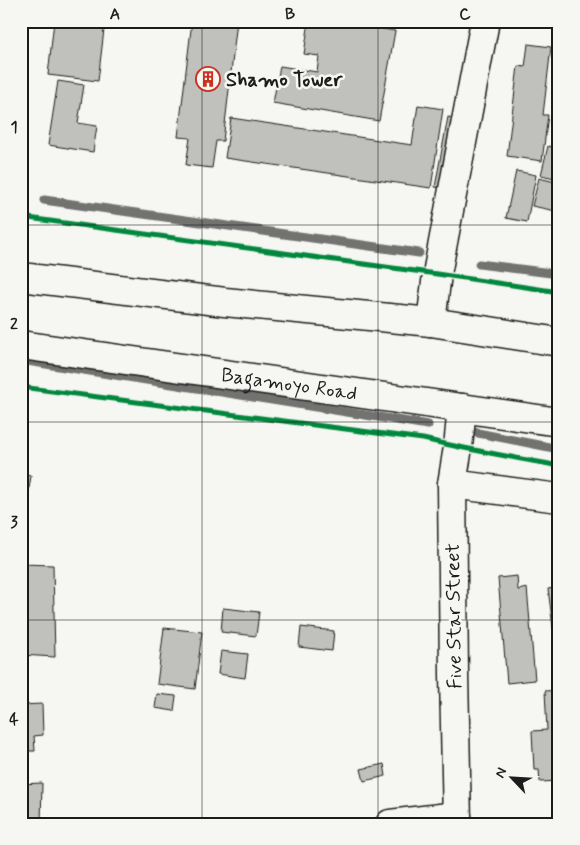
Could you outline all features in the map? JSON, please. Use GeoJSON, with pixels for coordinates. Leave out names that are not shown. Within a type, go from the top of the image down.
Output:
{"type":"FeatureCollection","features":[{"type":"Feature","properties":{"kind":"main road"},"geometry":{"type":"LineString","coordinates":[[431,322],[437,274],[485,21]]}},
{"type":"Feature","properties":{"kind":"main road"},"geometry":{"type":"LineString","coordinates":[[21,277],[225,302],[431,322],[559,342]]}},
{"type":"Feature","properties":{"kind":"main road","name":"Bagamoyo Road"},"geometry":{"type":"LineString","coordinates":[[21,345],[559,422]]}},
{"type":"Feature","properties":{"kind":"main road","name":"Five Star Street"},"geometry":{"type":"LineString","coordinates":[[457,820],[452,484],[462,408]]}},
{"type":"Feature","properties":{"kind":"main road"},"geometry":{"type":"LineString","coordinates":[[452,484],[559,498]]}},
{"type":"Feature","properties":{"kind":"main road"},"geometry":{"type":"LineString","coordinates":[[390,824],[457,820]]}},
{"type":"Feature","properties":{"kind":"building"},"geometry":{"type":"Polygon","coordinates":[[[54,21],[105,21],[98,81],[48,75],[54,21]]]}},
{"type":"Feature","properties":{"kind":"building","name":"Shamo Tower"},"geometry":{"type":"Polygon","coordinates":[[[192,21],[237,21],[223,141],[216,141],[212,168],[186,165],[190,138],[178,137],[192,21]]]}},
{"type":"Feature","properties":{"kind":"building"},"geometry":{"type":"Polygon","coordinates":[[[309,21],[336,21],[395,31],[379,121],[273,103],[280,66],[317,72],[319,56],[304,54],[309,21]]]}},
{"type":"Feature","properties":{"kind":"building"},"geometry":{"type":"Polygon","coordinates":[[[528,44],[551,47],[543,115],[548,115],[542,161],[507,156],[518,66],[525,67],[528,44]]]}},
{"type":"Feature","properties":{"kind":"building"},"geometry":{"type":"Polygon","coordinates":[[[553,50],[559,50],[559,72],[553,72],[553,50]]]}},
{"type":"Feature","properties":{"kind":"building"},"geometry":{"type":"Polygon","coordinates":[[[58,81],[84,85],[78,123],[97,126],[93,152],[48,145],[58,81]]]}},
{"type":"Feature","properties":{"kind":"building"},"geometry":{"type":"Polygon","coordinates":[[[418,105],[443,109],[431,188],[225,158],[231,118],[412,145],[418,105]]]}},
{"type":"Feature","properties":{"kind":"building"},"geometry":{"type":"Polygon","coordinates":[[[448,117],[460,119],[447,189],[435,187],[448,117]]]}},
{"type":"Feature","properties":{"kind":"building"},"geometry":{"type":"Polygon","coordinates":[[[548,146],[559,149],[559,179],[541,175],[548,146]]]}},
{"type":"Feature","properties":{"kind":"building"},"geometry":{"type":"Polygon","coordinates":[[[516,171],[536,175],[527,222],[506,218],[516,171]]]}},
{"type":"Feature","properties":{"kind":"building"},"geometry":{"type":"Polygon","coordinates":[[[539,178],[559,183],[559,199],[556,211],[532,206],[539,178]]]}},
{"type":"Feature","properties":{"kind":"building"},"geometry":{"type":"Polygon","coordinates":[[[21,474],[31,476],[25,514],[21,514],[21,474]]]}},
{"type":"Feature","properties":{"kind":"building"},"geometry":{"type":"Polygon","coordinates":[[[21,564],[53,565],[55,657],[21,655],[21,564]]]}},
{"type":"Feature","properties":{"kind":"building"},"geometry":{"type":"Polygon","coordinates":[[[517,576],[518,590],[527,588],[535,680],[507,683],[498,578],[517,576]]]}},
{"type":"Feature","properties":{"kind":"building"},"geometry":{"type":"Polygon","coordinates":[[[559,587],[559,665],[558,665],[548,589],[559,587]]]}},
{"type":"Feature","properties":{"kind":"building"},"geometry":{"type":"Polygon","coordinates":[[[223,608],[259,612],[256,636],[221,632],[223,608]]]}},
{"type":"Feature","properties":{"kind":"building"},"geometry":{"type":"Polygon","coordinates":[[[301,627],[334,631],[332,651],[299,647],[301,627]]]}},
{"type":"Feature","properties":{"kind":"building"},"geometry":{"type":"Polygon","coordinates":[[[164,628],[202,632],[195,689],[157,684],[164,628]]]}},
{"type":"Feature","properties":{"kind":"building"},"geometry":{"type":"Polygon","coordinates":[[[221,651],[248,654],[245,678],[218,674],[221,651]]]}},
{"type":"Feature","properties":{"kind":"building"},"geometry":{"type":"Polygon","coordinates":[[[559,690],[559,781],[540,782],[539,770],[534,770],[532,731],[547,730],[545,691],[559,690]]]}},
{"type":"Feature","properties":{"kind":"building"},"geometry":{"type":"Polygon","coordinates":[[[157,694],[176,696],[174,711],[155,708],[157,694]]]}},
{"type":"Feature","properties":{"kind":"building"},"geometry":{"type":"Polygon","coordinates":[[[42,704],[43,735],[34,736],[35,751],[21,751],[21,705],[42,704]]]}},
{"type":"Feature","properties":{"kind":"building"},"geometry":{"type":"Polygon","coordinates":[[[384,764],[386,776],[364,781],[361,769],[384,764]]]}},
{"type":"Feature","properties":{"kind":"building"},"geometry":{"type":"Polygon","coordinates":[[[42,783],[41,824],[21,824],[21,784],[42,783]]]}},
{"type":"Feature","properties":{"kind":"waterway"},"geometry":{"type":"LineString","coordinates":[[44,200],[419,253]]}},
{"type":"Feature","properties":{"kind":"waterway"},"geometry":{"type":"LineString","coordinates":[[479,264],[559,274]]}},
{"type":"Feature","properties":{"kind":"waterway"},"geometry":{"type":"LineString","coordinates":[[21,360],[428,425]]}},
{"type":"Feature","properties":{"kind":"waterway"},"geometry":{"type":"LineString","coordinates":[[463,430],[559,449]]}},
{"type":"Feature","properties":{"kind":"cycle path"},"geometry":{"type":"LineString","coordinates":[[21,217],[559,292]]}},
{"type":"Feature","properties":{"kind":"cycle path"},"geometry":{"type":"LineString","coordinates":[[21,387],[423,439],[559,466]]}},
{"type":"Feature","properties":{"kind":"place","name":"Shamo Tower"},"geometry":{"type":"Point","coordinates":[208,79]}}]}
